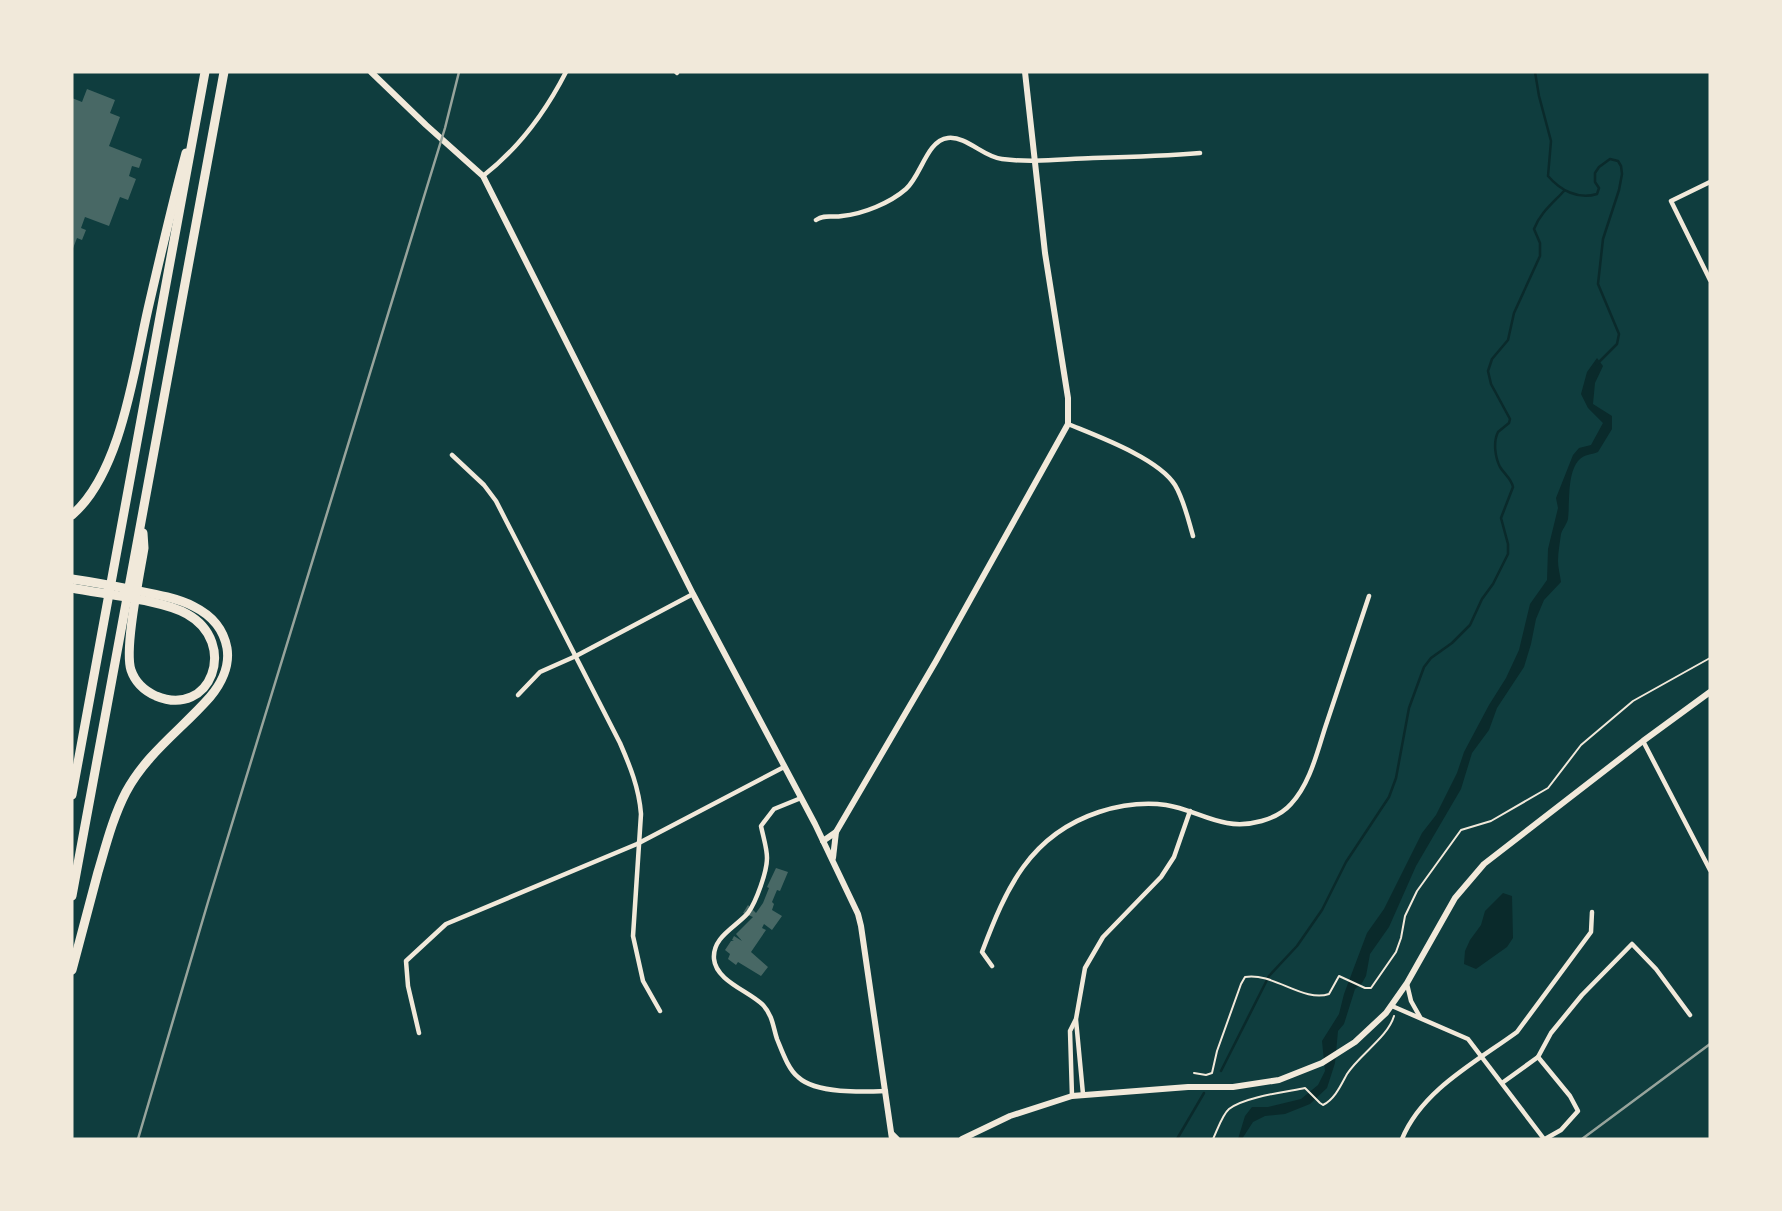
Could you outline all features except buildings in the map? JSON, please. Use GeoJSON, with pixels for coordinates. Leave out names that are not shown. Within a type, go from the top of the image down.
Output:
{"type":"FeatureCollection","features":[{"type":"Feature","properties":{"kind":"highway"},"geometry":{"type":"LineString","coordinates":[[72,795],[205,72]]}},
{"type":"Feature","properties":{"kind":"highway"},"geometry":{"type":"LineString","coordinates":[[72,896],[223,72]]}},
{"type":"Feature","properties":{"kind":"highway"},"geometry":{"type":"LineString","coordinates":[[72,515],[93,490],[115,442],[129,394],[172,203],[199,104]]}},
{"type":"Feature","properties":{"kind":"highway"},"geometry":{"type":"LineString","coordinates":[[142,521],[144,548],[129,661],[136,680],[144,689],[160,698],[183,699],[200,691],[210,678],[215,665],[214,647],[210,635],[194,619],[158,600]]}},
{"type":"Feature","properties":{"kind":"highway"},"geometry":{"type":"LineString","coordinates":[[72,579],[87,586],[158,600],[186,602],[209,616],[225,640],[228,658],[210,696],[157,747],[126,793],[107,840],[72,970]]}},
{"type":"Feature","properties":{"kind":"highway"},"geometry":{"type":"LineString","coordinates":[[72,588],[87,586]]}},
{"type":"Feature","properties":{"kind":"street"},"geometry":{"type":"LineString","coordinates":[[371,72],[483,176],[693,594],[823,841],[858,914],[861,926],[893,1137]]}},
{"type":"Feature","properties":{"kind":"street"},"geometry":{"type":"LineString","coordinates":[[483,176],[519,142],[550,101],[566,72]]}},
{"type":"Feature","properties":{"kind":"street"},"geometry":{"type":"LineString","coordinates":[[823,841],[835,832],[942,651],[1068,424],[1068,398],[1045,253],[1025,72]]}},
{"type":"Feature","properties":{"kind":"street"},"geometry":{"type":"LineString","coordinates":[[816,220],[822,216],[856,214],[900,194],[919,175],[930,150],[940,140],[956,138],[992,158],[1036,161],[1149,158],[1200,153]]}},
{"type":"Feature","properties":{"kind":"street"},"geometry":{"type":"LineString","coordinates":[[1710,182],[1671,201],[1710,280]]}},
{"type":"Feature","properties":{"kind":"street"},"geometry":{"type":"LineString","coordinates":[[1068,424],[1116,444],[1156,467],[1171,480],[1180,495],[1193,536]]}},
{"type":"Feature","properties":{"kind":"street"},"geometry":{"type":"LineString","coordinates":[[452,454],[484,485],[496,501],[631,767],[640,799],[633,936],[643,981],[660,1011]]}},
{"type":"Feature","properties":{"kind":"street"},"geometry":{"type":"LineString","coordinates":[[518,695],[540,672],[693,594]]}},
{"type":"Feature","properties":{"kind":"street"},"geometry":{"type":"LineString","coordinates":[[992,966],[982,952],[1002,901],[1026,861],[1051,836],[1082,818],[1140,803],[1168,805],[1228,823],[1246,823],[1279,814],[1292,804],[1310,770],[1369,596]]}},
{"type":"Feature","properties":{"kind":"street"},"geometry":{"type":"LineString","coordinates":[[962,1139],[1010,1116],[1072,1096],[1188,1087],[1233,1087],[1279,1080],[1322,1063],[1367,1032],[1392,1006],[1449,907],[1474,873],[1710,692]]}},
{"type":"Feature","properties":{"kind":"street"},"geometry":{"type":"LineString","coordinates":[[1643,741],[1710,870]]}},
{"type":"Feature","properties":{"kind":"street"},"geometry":{"type":"LineString","coordinates":[[419,1033],[408,986],[406,961],[446,924],[637,844],[784,766]]}},
{"type":"Feature","properties":{"kind":"street"},"geometry":{"type":"LineString","coordinates":[[801,798],[774,809],[761,826],[767,859],[760,889],[746,915],[722,937],[713,958],[723,976],[754,996],[765,1007],[775,1026],[776,1037],[798,1078],[812,1085],[845,1092],[887,1091]]}},
{"type":"Feature","properties":{"kind":"street"},"geometry":{"type":"LineString","coordinates":[[1083,1094],[1076,1019],[1085,968],[1103,937],[1161,877],[1174,857],[1190,811]]}},
{"type":"Feature","properties":{"kind":"street"},"geometry":{"type":"LineString","coordinates":[[832,860],[835,832]]}},
{"type":"Feature","properties":{"kind":"street"},"geometry":{"type":"LineString","coordinates":[[1402,1139],[1417,1111],[1431,1096],[1517,1032],[1529,1018],[1591,932],[1592,912]]}},
{"type":"Feature","properties":{"kind":"street"},"geometry":{"type":"LineString","coordinates":[[1502,1083],[1538,1057],[1551,1033],[1632,944],[1690,1014]]}},
{"type":"Feature","properties":{"kind":"street"},"geometry":{"type":"LineString","coordinates":[[1407,983],[1411,1001],[1421,1018]]}},
{"type":"Feature","properties":{"kind":"street"},"geometry":{"type":"LineString","coordinates":[[1392,1006],[1468,1039],[1545,1139],[1561,1130],[1578,1111],[1570,1096],[1538,1057]]}},
{"type":"Feature","properties":{"kind":"street"},"geometry":{"type":"LineString","coordinates":[[1072,1096],[1070,1031],[1076,1019]]}},
{"type":"Feature","properties":{"kind":"path"},"geometry":{"type":"LineString","coordinates":[[1194,1073],[1212,1073],[1242,980],[1248,976],[1272,980],[1307,994],[1326,996],[1342,976],[1367,989],[1374,986],[1392,960],[1410,904],[1426,877],[1461,830],[1491,821],[1548,788],[1581,745],[1633,701],[1710,659]]}},
{"type":"Feature","properties":{"kind":"path"},"geometry":{"type":"LineString","coordinates":[[1213,1139],[1228,1110],[1247,1098],[1307,1089],[1320,1104],[1329,1102],[1350,1070],[1392,1024],[1394,1017]]}},
{"type":"Feature","properties":{"kind":"water"},"geometry":{"type":"Polygon","coordinates":[[[1597,358],[1603,366],[1595,383],[1593,404],[1612,416],[1612,429],[1598,452],[1583,457],[1574,467],[1568,519],[1561,534],[1559,551],[1561,582],[1544,600],[1536,619],[1524,667],[1497,708],[1489,730],[1472,753],[1461,789],[1416,866],[1389,927],[1370,954],[1366,976],[1355,989],[1344,1024],[1338,1031],[1335,1063],[1327,1088],[1310,1104],[1285,1114],[1265,1116],[1253,1122],[1242,1139],[1238,1139],[1245,1116],[1252,1107],[1268,1107],[1301,1099],[1318,1085],[1325,1071],[1322,1041],[1339,1014],[1367,933],[1384,909],[1422,833],[1436,815],[1457,773],[1464,752],[1519,650],[1530,604],[1547,580],[1548,549],[1558,508],[1556,498],[1573,455],[1579,448],[1591,445],[1603,423],[1588,408],[1581,394],[1587,372],[1597,358]]]}},
{"type":"Feature","properties":{"kind":"water"},"geometry":{"type":"Polygon","coordinates":[[[1503,893],[1512,896],[1513,938],[1507,947],[1476,969],[1464,964],[1465,951],[1481,925],[1485,911],[1503,893]]]}},
{"type":"Feature","properties":{"kind":"waterway"},"geometry":{"type":"LineString","coordinates":[[1535,72],[1551,141],[1548,176],[1558,186],[1576,195],[1590,196],[1597,194],[1599,188],[1595,182],[1595,173],[1599,167],[1610,159],[1618,161],[1621,166],[1619,190],[1603,239],[1598,284],[1619,334],[1617,344],[1597,364]]}},
{"type":"Feature","properties":{"kind":"waterway"},"geometry":{"type":"LineString","coordinates":[[1221,1071],[1269,976],[1297,946],[1322,910],[1346,862],[1389,797],[1396,778],[1409,708],[1424,667],[1470,625],[1508,554],[1501,518],[1513,487],[1498,463],[1495,445],[1498,432],[1510,419],[1491,384],[1488,371],[1492,359],[1508,340],[1514,313],[1540,256],[1540,243],[1534,229],[1543,213],[1564,191]]}},
{"type":"Feature","properties":{"kind":"waterway"},"geometry":{"type":"LineString","coordinates":[[1177,1139],[1204,1093]]}},
{"type":"Feature","properties":{"kind":"railway"},"geometry":{"type":"LineString","coordinates":[[138,1139],[445,128],[459,72]]}},
{"type":"Feature","properties":{"kind":"railway"},"geometry":{"type":"LineString","coordinates":[[1582,1139],[1710,1044]]}}]}
